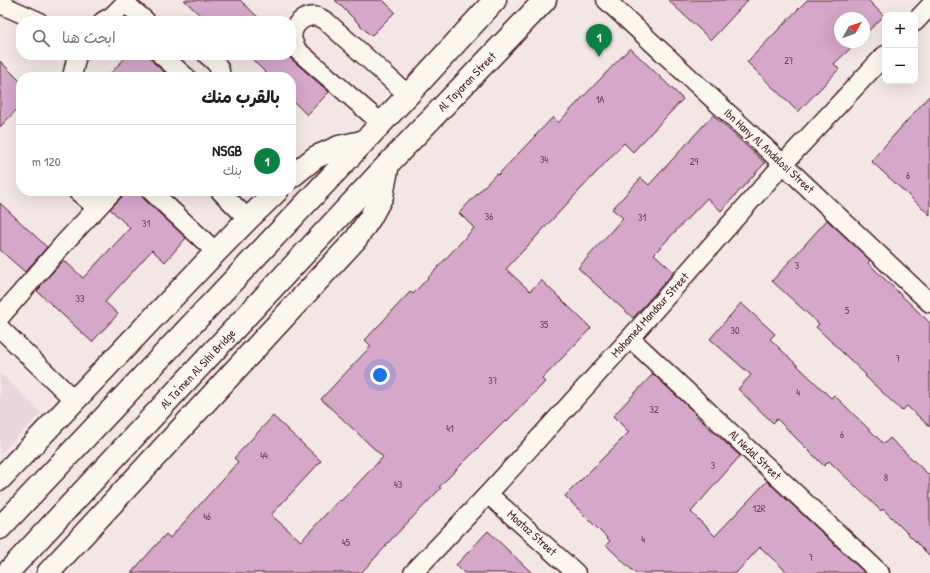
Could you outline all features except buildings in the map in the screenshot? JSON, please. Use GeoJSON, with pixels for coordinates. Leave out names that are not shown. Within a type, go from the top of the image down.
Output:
{"type":"FeatureCollection","features":[{"type":"Feature","properties":{"kind":"main road"},"geometry":{"type":"LineString","coordinates":[[0,528],[495,0]]}},
{"type":"Feature","properties":{"kind":"main road","name":"Al Tayaran Street"},"geometry":{"type":"LineString","coordinates":[[388,164],[545,0]]}},
{"type":"Feature","properties":{"kind":"main road"},"geometry":{"type":"LineString","coordinates":[[296,172],[316,157],[339,148],[362,142]]}},
{"type":"Feature","properties":{"kind":"main road"},"geometry":{"type":"LineString","coordinates":[[48,573],[356,239],[382,196],[388,164]]}},
{"type":"Feature","properties":{"kind":"main road","name":"Al Ta'men Al Sihi Bridge"},"geometry":{"type":"LineString","coordinates":[[7,573],[388,164]]}},
{"type":"Feature","properties":{"kind":"main road"},"geometry":{"type":"LineString","coordinates":[[0,480],[216,252],[272,196]]}},
{"type":"Feature","properties":{"kind":"street","name":"Ibn Hany Al Andalosi Street"},"geometry":{"type":"LineString","coordinates":[[606,0],[930,303]]}},
{"type":"Feature","properties":{"kind":"street"},"geometry":{"type":"LineString","coordinates":[[112,16],[126,2],[141,16]]}},
{"type":"Feature","properties":{"kind":"street"},"geometry":{"type":"LineString","coordinates":[[0,4],[27,16]]}},
{"type":"Feature","properties":{"kind":"street"},"geometry":{"type":"LineString","coordinates":[[918,19],[930,6]]}},
{"type":"Feature","properties":{"kind":"street"},"geometry":{"type":"LineString","coordinates":[[296,25],[298,22],[307,17],[318,16],[327,22],[408,94]]}},
{"type":"Feature","properties":{"kind":"street"},"geometry":{"type":"LineString","coordinates":[[296,48],[380,124]]}},
{"type":"Feature","properties":{"kind":"street","name":"Mohamed Mandour Street"},"geometry":{"type":"LineString","coordinates":[[412,573],[488,494],[630,338],[783,164],[882,58]]}},
{"type":"Feature","properties":{"kind":"street"},"geometry":{"type":"LineString","coordinates":[[73,72],[76,60]]}},
{"type":"Feature","properties":{"kind":"street"},"geometry":{"type":"LineString","coordinates":[[167,60],[180,72]]}},
{"type":"Feature","properties":{"kind":"street"},"geometry":{"type":"LineString","coordinates":[[213,60],[219,67],[220,72]]}},
{"type":"Feature","properties":{"kind":"street"},"geometry":{"type":"LineString","coordinates":[[83,196],[97,208]]}},
{"type":"Feature","properties":{"kind":"street"},"geometry":{"type":"LineString","coordinates":[[0,317],[108,196]]}},
{"type":"Feature","properties":{"kind":"street"},"geometry":{"type":"LineString","coordinates":[[156,196],[216,252]]}},
{"type":"Feature","properties":{"kind":"street"},"geometry":{"type":"LineString","coordinates":[[225,196],[248,219]]}},
{"type":"Feature","properties":{"kind":"street"},"geometry":{"type":"LineString","coordinates":[[0,328],[75,401]]}},
{"type":"Feature","properties":{"kind":"street","name":"Al Nedal Street"},"geometry":{"type":"LineString","coordinates":[[630,338],[880,573]]}},
{"type":"Feature","properties":{"kind":"street","name":"Moataz Street"},"geometry":{"type":"LineString","coordinates":[[488,494],[576,573]]}},
{"type":"Feature","properties":{"kind":"shaded area"},"geometry":{"type":"Polygon","coordinates":[[[0,373],[41,413],[0,454],[0,373]]]}},
{"type":"Feature","properties":{"kind":"place","name":"NSGB"},"geometry":{"type":"Point","coordinates":[599,57]}}]}
